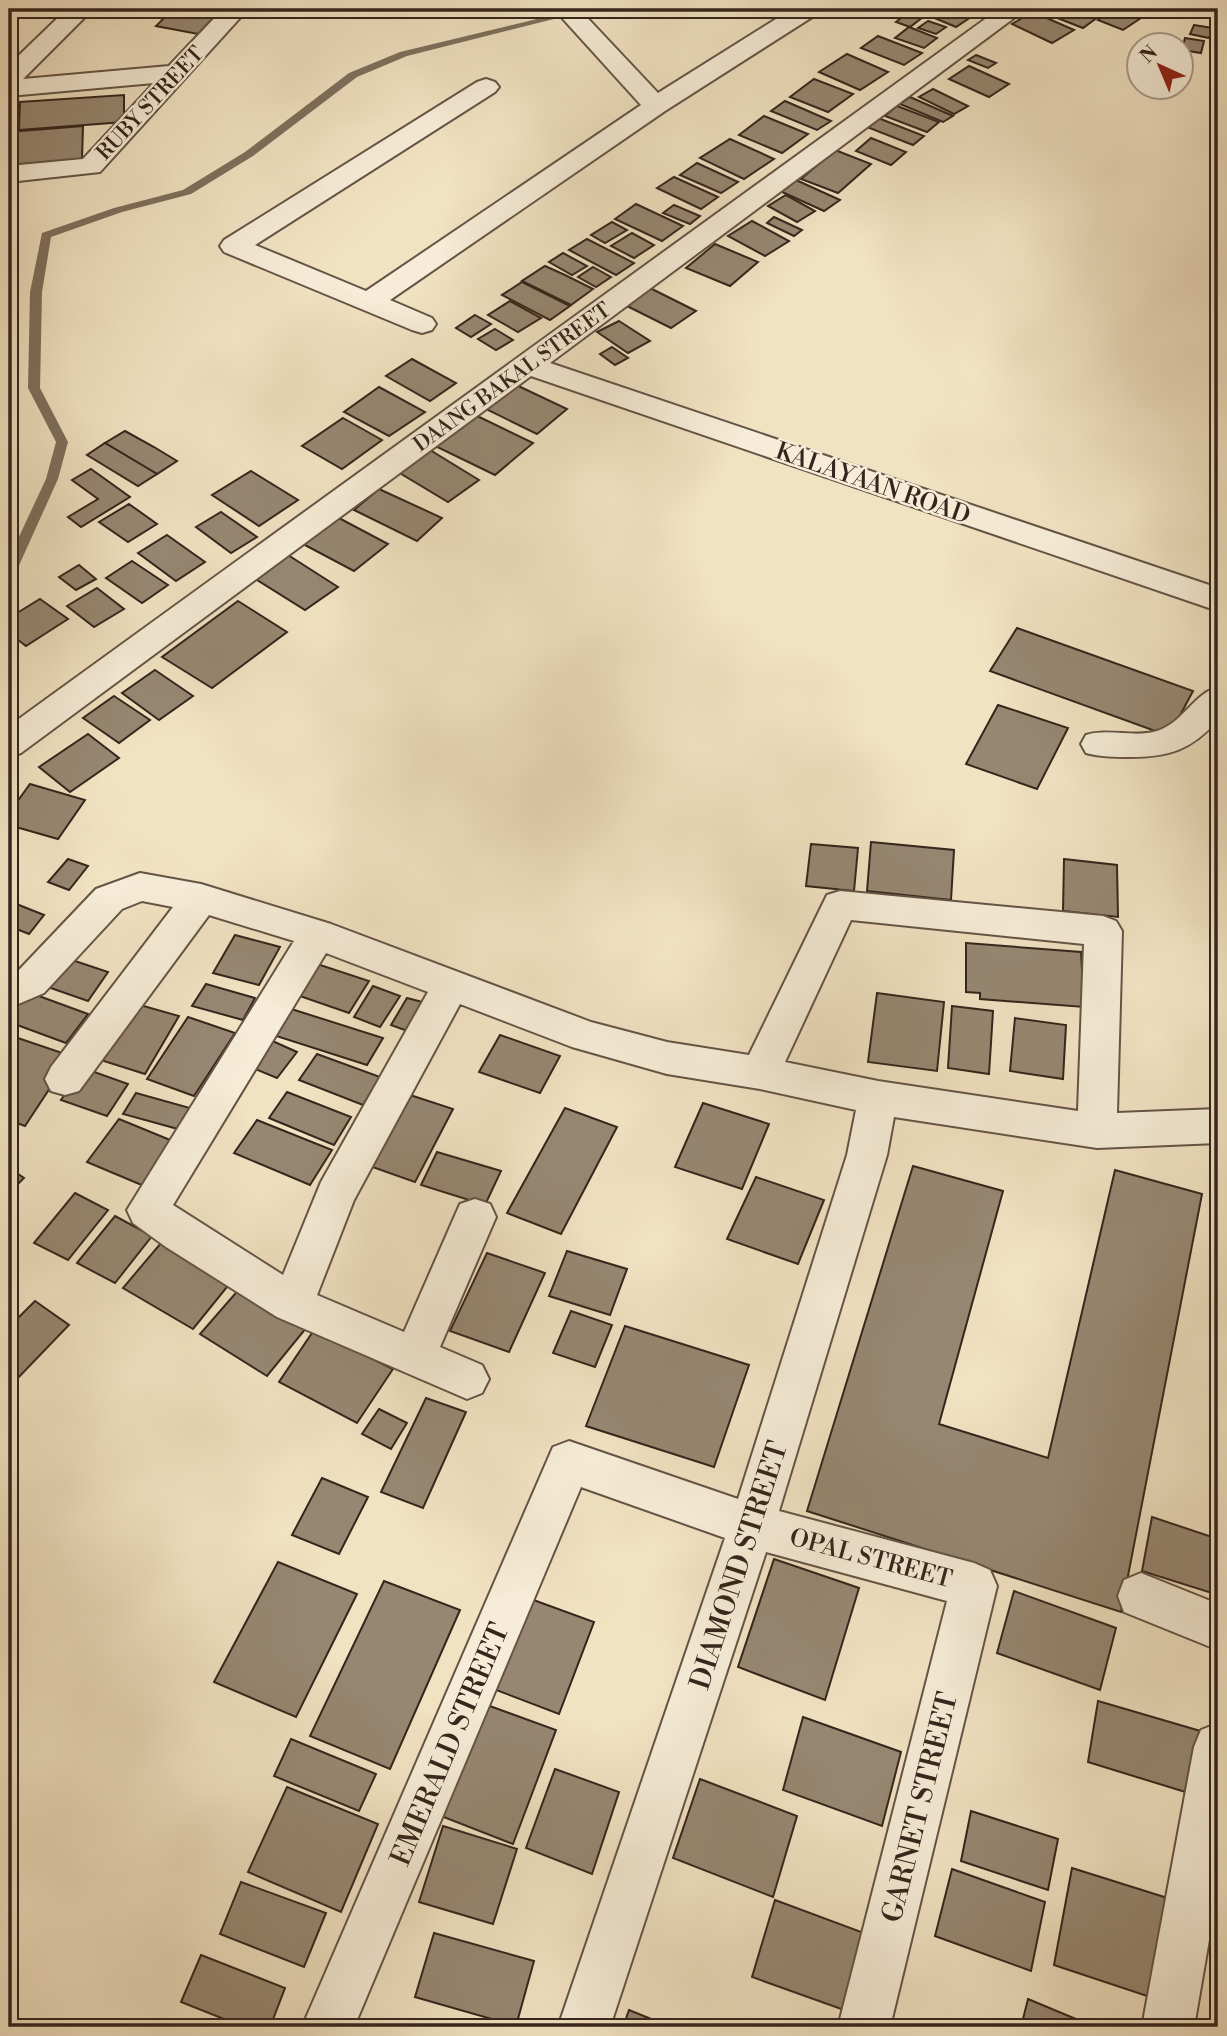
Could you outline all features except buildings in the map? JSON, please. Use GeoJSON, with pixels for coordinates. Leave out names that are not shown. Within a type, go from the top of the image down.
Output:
{"type":"FeatureCollection","features":[{"type":"Feature","properties":{"kind":"street"},"geometry":{"type":"LineString","coordinates":[[9,79],[81,9]]}},
{"type":"Feature","properties":{"kind":"street","name":"RUBY STREET"},"geometry":{"type":"LineString","coordinates":[[9,174],[91,166],[236,9]]}},
{"type":"Feature","properties":{"kind":"street"},"geometry":{"type":"LineString","coordinates":[[566,9],[656,106]]}},
{"type":"Feature","properties":{"kind":"street"},"geometry":{"type":"LineString","coordinates":[[370,301],[656,106],[808,9]]}},
{"type":"Feature","properties":{"kind":"street","name":"DAANG BAKAL STREET"},"geometry":{"type":"LineString","coordinates":[[9,744],[1014,9]]}},
{"type":"Feature","properties":{"kind":"street"},"geometry":{"type":"LineString","coordinates":[[9,88],[178,74]]}},
{"type":"Feature","properties":{"kind":"street"},"geometry":{"type":"LineString","coordinates":[[422,324],[234,246],[486,88]]}},
{"type":"Feature","properties":{"kind":"street","name":"KALAYAAN ROAD"},"geometry":{"type":"LineString","coordinates":[[527,365],[1218,600]]}},
{"type":"Feature","properties":{"kind":"street"},"geometry":{"type":"LineString","coordinates":[[1098,744],[1160,744],[1190,729],[1218,699]]}},
{"type":"Feature","properties":{"kind":"street"},"geometry":{"type":"LineString","coordinates":[[9,993],[31,982],[109,899],[140,887],[201,898],[318,934],[586,1036],[667,1058],[760,1073],[878,1098],[1097,1131],[1218,1126]]}},
{"type":"Feature","properties":{"kind":"street"},"geometry":{"type":"LineString","coordinates":[[65,1079],[201,898]]}},
{"type":"Feature","properties":{"kind":"street"},"geometry":{"type":"LineString","coordinates":[[760,1073],[840,905],[1103,930],[1097,1131]]}},
{"type":"Feature","properties":{"kind":"street"},"geometry":{"type":"LineString","coordinates":[[318,934],[148,1210],[292,1304],[415,1355],[467,1380]]}},
{"type":"Feature","properties":{"kind":"street"},"geometry":{"type":"LineString","coordinates":[[292,1304],[336,1195],[450,985]]}},
{"type":"Feature","properties":{"kind":"street","name":"DIAMOND STREET"},"geometry":{"type":"LineString","coordinates":[[584,2027],[752,1526],[867,1155],[878,1098]]}},
{"type":"Feature","properties":{"kind":"street"},"geometry":{"type":"LineString","coordinates":[[415,1355],[475,1217]]}},
{"type":"Feature","properties":{"kind":"street","name":"OPAL STREET"},"geometry":{"type":"LineString","coordinates":[[569,1462],[752,1526],[974,1586]]}},
{"type":"Feature","properties":{"kind":"street","name":"EMERALD STREET"},"geometry":{"type":"LineString","coordinates":[[328,2027],[569,1462]]}},
{"type":"Feature","properties":{"kind":"street","name":"GARNET STREET"},"geometry":{"type":"LineString","coordinates":[[864,2027],[974,1586]]}},
{"type":"Feature","properties":{"kind":"street"},"geometry":{"type":"LineString","coordinates":[[1141,1596],[1218,1627]]}},
{"type":"Feature","properties":{"kind":"street"},"geometry":{"type":"LineString","coordinates":[[1168,2027],[1218,1747]]}},
{"type":"Feature","properties":{"kind":"waterway"},"geometry":{"type":"LineString","coordinates":[[9,572],[52,479],[62,442],[34,388],[36,292],[46,235],[118,210],[187,192],[249,154],[353,75],[404,54],[589,9]]}},
{"type":"Feature","properties":{"kind":"waterway"},"geometry":{"type":"LineString","coordinates":[[9,771],[9,792]]}}]}
